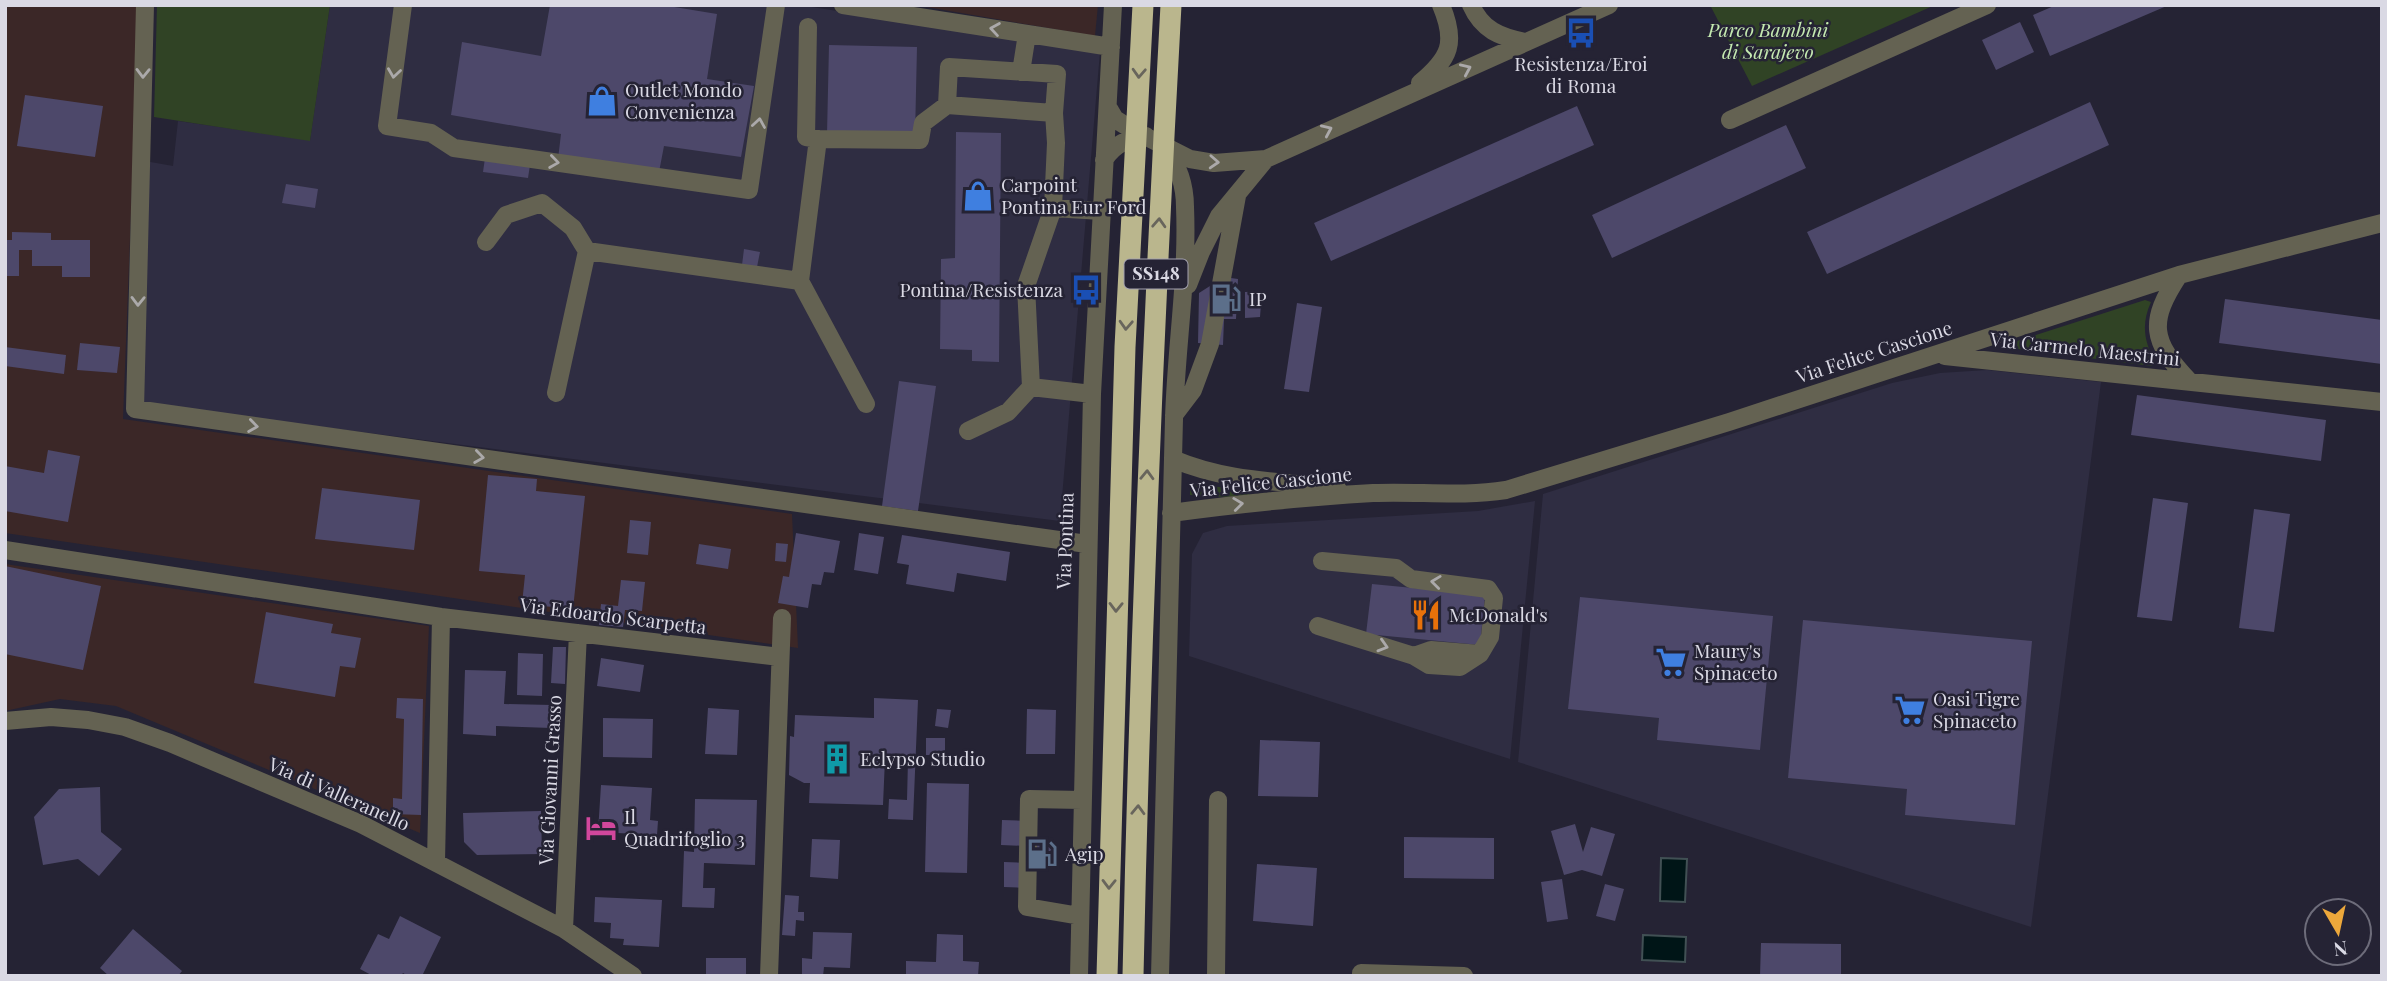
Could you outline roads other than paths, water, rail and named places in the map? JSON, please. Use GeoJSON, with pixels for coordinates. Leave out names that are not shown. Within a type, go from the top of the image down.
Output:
{"type":"FeatureCollection","features":[{"type":"Feature","properties":{"kind":"highway","name":"SS148"},"geometry":{"type":"LineString","coordinates":[[1107,976],[1125,347],[1143,5]]}},
{"type":"Feature","properties":{"kind":"highway","name":"SS148"},"geometry":{"type":"LineString","coordinates":[[1133,976],[1144,543],[1171,5]]}},
{"type":"Feature","properties":{"kind":"street"},"geometry":{"type":"LineString","coordinates":[[145,5],[135,409],[1087,544]]}},
{"type":"Feature","properties":{"kind":"street"},"geometry":{"type":"LineString","coordinates":[[403,5],[387,126],[432,133],[454,148],[749,190],[776,5]]}},
{"type":"Feature","properties":{"kind":"street"},"geometry":{"type":"LineString","coordinates":[[843,5],[1111,47]]}},
{"type":"Feature","properties":{"kind":"street"},"geometry":{"type":"LineString","coordinates":[[1407,95],[1440,66],[1448,49],[1450,32],[1441,5]]}},
{"type":"Feature","properties":{"kind":"street"},"geometry":{"type":"LineString","coordinates":[[1471,5],[1478,19],[1491,32],[1525,43]]}},
{"type":"Feature","properties":{"kind":"street"},"geometry":{"type":"LineString","coordinates":[[1108,107],[1122,123],[1189,159],[1207,163],[1266,159],[1609,5]]}},
{"type":"Feature","properties":{"kind":"street"},"geometry":{"type":"LineString","coordinates":[[1730,120],[1987,5]]}},
{"type":"Feature","properties":{"kind":"street","name":"Via Pontina"},"geometry":{"type":"LineString","coordinates":[[1079,976],[1092,394],[1114,6]]}},
{"type":"Feature","properties":{"kind":"street"},"geometry":{"type":"LineString","coordinates":[[808,27],[806,137],[920,140],[923,123],[947,105],[1054,113]]}},
{"type":"Feature","properties":{"kind":"street"},"geometry":{"type":"LineString","coordinates":[[1021,72],[1027,34]]}},
{"type":"Feature","properties":{"kind":"street"},"geometry":{"type":"LineString","coordinates":[[947,105],[949,67],[1057,74],[1053,208],[1026,286],[1031,387],[1008,412],[968,432]]}},
{"type":"Feature","properties":{"kind":"street"},"geometry":{"type":"LineString","coordinates":[[1104,160],[1122,141],[1146,136]]}},
{"type":"Feature","properties":{"kind":"street"},"geometry":{"type":"LineString","coordinates":[[818,139],[800,281],[866,404]]}},
{"type":"Feature","properties":{"kind":"street"},"geometry":{"type":"LineString","coordinates":[[1160,976],[1174,415],[1176,354],[1182,305],[1185,199],[1178,170],[1165,148]]}},
{"type":"Feature","properties":{"kind":"street"},"geometry":{"type":"LineString","coordinates":[[1182,305],[1207,237],[1238,191],[1266,159]]}},
{"type":"Feature","properties":{"kind":"street"},"geometry":{"type":"LineString","coordinates":[[1174,415],[1193,390],[1210,344],[1238,191]]}},
{"type":"Feature","properties":{"kind":"street"},"geometry":{"type":"LineString","coordinates":[[486,242],[506,215],[542,203],[573,228],[587,251],[556,393]]}},
{"type":"Feature","properties":{"kind":"street"},"geometry":{"type":"LineString","coordinates":[[1053,208],[1101,211]]}},
{"type":"Feature","properties":{"kind":"street","name":"Via Felice Cascione"},"geometry":{"type":"LineString","coordinates":[[1171,513],[1258,502],[1376,493],[1476,493],[1506,489],[1729,422],[2179,275],[2382,223]]}},
{"type":"Feature","properties":{"kind":"street"},"geometry":{"type":"LineString","coordinates":[[587,251],[800,281]]}},
{"type":"Feature","properties":{"kind":"street","name":"Via Carmelo Maestrini"},"geometry":{"type":"LineString","coordinates":[[2179,275],[2161,305],[2158,334],[2165,354],[2189,381]]}},
{"type":"Feature","properties":{"kind":"street","name":"Via Carmelo Maestrini"},"geometry":{"type":"LineString","coordinates":[[1934,355],[2382,402]]}},
{"type":"Feature","properties":{"kind":"street"},"geometry":{"type":"LineString","coordinates":[[1031,387],[1092,394]]}},
{"type":"Feature","properties":{"kind":"street","name":"Via Felice Cascione"},"geometry":{"type":"LineString","coordinates":[[1173,459],[1224,476],[1376,493]]}},
{"type":"Feature","properties":{"kind":"street","name":"Via Edoardo Scarpetta"},"geometry":{"type":"LineString","coordinates":[[5,550],[441,617],[780,657]]}},
{"type":"Feature","properties":{"kind":"street"},"geometry":{"type":"LineString","coordinates":[[1318,626],[1415,656],[1429,665],[1460,667],[1480,654],[1490,637],[1494,598],[1488,589],[1411,579],[1396,568],[1322,561]]}},
{"type":"Feature","properties":{"kind":"street"},"geometry":{"type":"LineString","coordinates":[[436,862],[441,617]]}},
{"type":"Feature","properties":{"kind":"street"},"geometry":{"type":"LineString","coordinates":[[769,976],[782,618]]}},
{"type":"Feature","properties":{"kind":"street","name":"Via Giovanni Grasso"},"geometry":{"type":"LineString","coordinates":[[564,929],[578,633]]}},
{"type":"Feature","properties":{"kind":"street","name":"Via di Valleranello"},"geometry":{"type":"LineString","coordinates":[[5,721],[76,718],[125,727],[170,743],[362,824],[564,929],[634,976]]}},
{"type":"Feature","properties":{"kind":"street"},"geometry":{"type":"LineString","coordinates":[[1080,916],[1027,907],[1027,893],[1029,799],[1082,800]]}},
{"type":"Feature","properties":{"kind":"street"},"geometry":{"type":"LineString","coordinates":[[1216,976],[1218,800]]}},
{"type":"Feature","properties":{"kind":"street"},"geometry":{"type":"LineString","coordinates":[[1361,976],[1361,973],[1464,976]]}},
{"type":"Feature","properties":{"kind":"place","name":"Resistenza/Eroi di Roma"},"geometry":{"type":"Point","coordinates":[1581,33]}},
{"type":"Feature","properties":{"kind":"place","name":"Outlet Mondo Convenienza"},"geometry":{"type":"Point","coordinates":[602,101]}},
{"type":"Feature","properties":{"kind":"place","name":"Carpoint Pontina Eur Ford"},"geometry":{"type":"Point","coordinates":[978,196]}},
{"type":"Feature","properties":{"kind":"place","name":"Pontina/Resistenza"},"geometry":{"type":"Point","coordinates":[1086,290]}},
{"type":"Feature","properties":{"kind":"place","name":"IP"},"geometry":{"type":"Point","coordinates":[1226,299]}},
{"type":"Feature","properties":{"kind":"place","name":"McDonald's"},"geometry":{"type":"Point","coordinates":[1426,615]}},
{"type":"Feature","properties":{"kind":"place","name":"Maury's Spinaceto"},"geometry":{"type":"Point","coordinates":[1671,662]}},
{"type":"Feature","properties":{"kind":"place","name":"Oasi Tigre Spinaceto"},"geometry":{"type":"Point","coordinates":[1910,710]}},
{"type":"Feature","properties":{"kind":"place","name":"Eclypso Studio"},"geometry":{"type":"Point","coordinates":[837,759]}},
{"type":"Feature","properties":{"kind":"place","name":"Il Quadrifoglio 3"},"geometry":{"type":"Point","coordinates":[601,828]}},
{"type":"Feature","properties":{"kind":"place","name":"Agip"},"geometry":{"type":"Point","coordinates":[1042,854]}},
{"type":"Feature","properties":{"kind":"park label","name":"Parco Bambini di Sarajevo"},"geometry":{"type":"Point","coordinates":[1768,41]}}]}
